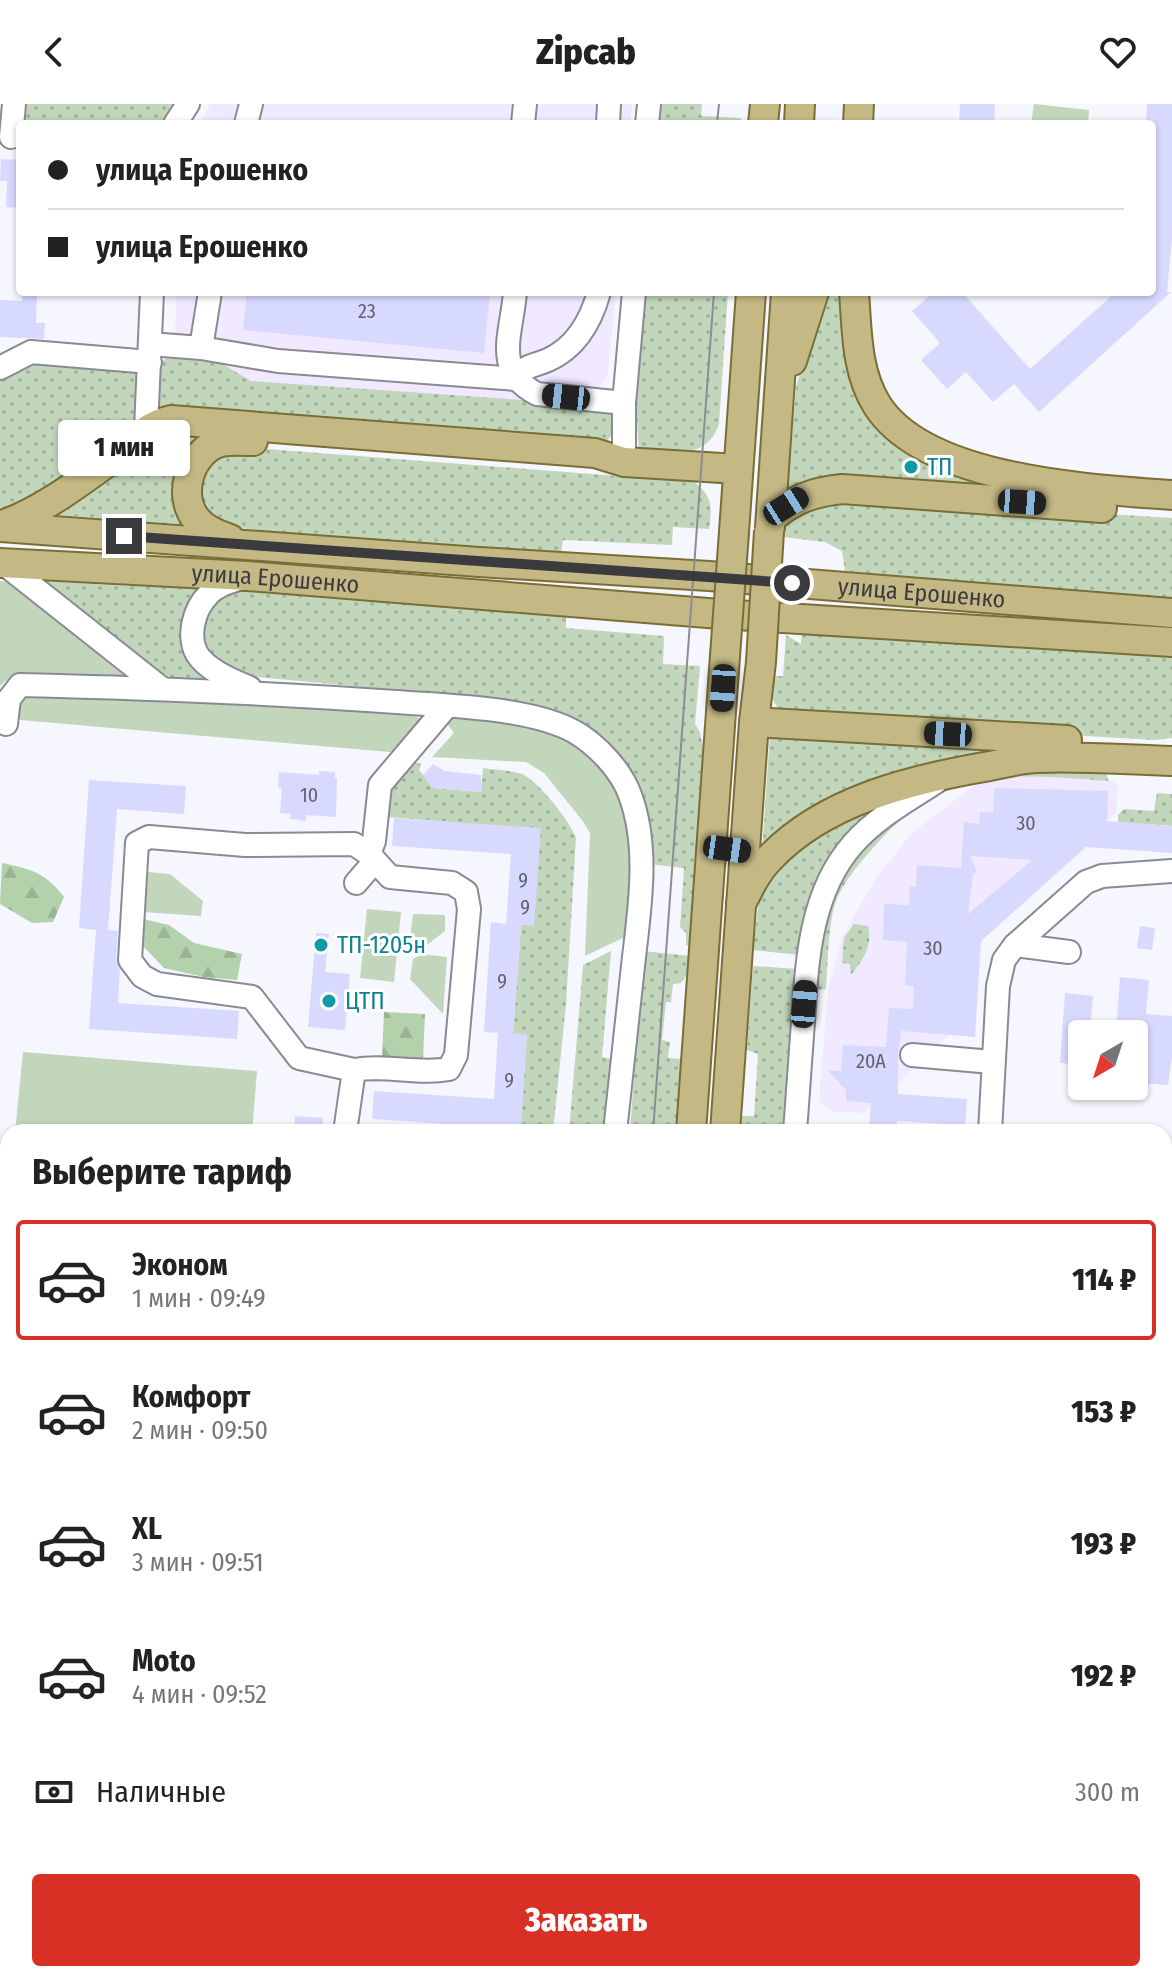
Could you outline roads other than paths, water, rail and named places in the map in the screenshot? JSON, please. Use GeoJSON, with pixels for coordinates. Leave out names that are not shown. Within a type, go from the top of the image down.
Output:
{"type":"FeatureCollection","features":[{"type":"Feature","properties":{"kind":"main road"},"geometry":{"type":"LineString","coordinates":[[692,1124],[751,296]]}},
{"type":"Feature","properties":{"kind":"main road"},"geometry":{"type":"LineString","coordinates":[[726,1124],[741,904],[755,878],[757,855],[754,722],[761,662],[786,296]]}},
{"type":"Feature","properties":{"kind":"main road"},"geometry":{"type":"LineString","coordinates":[[778,404],[813,296]]}},
{"type":"Feature","properties":{"kind":"main road"},"geometry":{"type":"LineString","coordinates":[[854,296],[859,355],[865,380],[876,404],[907,437],[959,461],[1020,478],[1086,489],[1172,495]]}},
{"type":"Feature","properties":{"kind":"main road"},"geometry":{"type":"LineString","coordinates":[[0,526],[36,510],[128,447],[146,429],[171,420],[595,453],[624,462],[738,469]]}},
{"type":"Feature","properties":{"kind":"main road"},"geometry":{"type":"LineString","coordinates":[[249,545],[213,533],[197,520],[187,502],[188,476],[199,458],[219,442],[274,442],[493,463],[595,469],[624,462]]}},
{"type":"Feature","properties":{"kind":"main road"},"geometry":{"type":"LineString","coordinates":[[770,525],[799,497],[842,489],[1172,513]]}},
{"type":"Feature","properties":{"kind":"main road","name":"улица Ерошенко"},"geometry":{"type":"LineString","coordinates":[[0,526],[709,576],[1172,613]]}},
{"type":"Feature","properties":{"kind":"main road","name":"улица Ерошенко"},"geometry":{"type":"LineString","coordinates":[[1,563],[247,576],[720,614],[1172,642]]}},
{"type":"Feature","properties":{"kind":"main road"},"geometry":{"type":"LineString","coordinates":[[754,722],[1172,745]]}},
{"type":"Feature","properties":{"kind":"main road"},"geometry":{"type":"LineString","coordinates":[[710,847],[757,855],[822,817],[863,800],[948,773],[1036,758],[1172,761]]}},
{"type":"Feature","properties":{"kind":"street"},"geometry":{"type":"LineString","coordinates":[[10,137],[14,104]]}},
{"type":"Feature","properties":{"kind":"street"},"geometry":{"type":"LineString","coordinates":[[146,429],[152,296]]}},
{"type":"Feature","properties":{"kind":"street"},"geometry":{"type":"LineString","coordinates":[[201,348],[209,296]]}},
{"type":"Feature","properties":{"kind":"street"},"geometry":{"type":"LineString","coordinates":[[514,296],[506,353],[509,367],[524,387],[537,394],[624,403]]}},
{"type":"Feature","properties":{"kind":"street"},"geometry":{"type":"LineString","coordinates":[[516,379],[523,368],[549,360],[570,346],[592,318],[598,296]]}},
{"type":"Feature","properties":{"kind":"street"},"geometry":{"type":"LineString","coordinates":[[624,462],[624,403],[634,296]]}},
{"type":"Feature","properties":{"kind":"street"},"geometry":{"type":"LineString","coordinates":[[0,368],[31,352],[150,353],[201,348],[278,361],[516,379]]}},
{"type":"Feature","properties":{"kind":"street"},"geometry":{"type":"LineString","coordinates":[[1,563],[161,688]]}},
{"type":"Feature","properties":{"kind":"street"},"geometry":{"type":"LineString","coordinates":[[247,576],[225,583],[208,595],[194,616],[192,635],[196,652],[210,667],[262,692]]}},
{"type":"Feature","properties":{"kind":"street"},"geometry":{"type":"LineString","coordinates":[[6,724],[9,699],[20,685],[262,692],[447,706],[523,715],[575,733],[607,758],[629,792],[640,831],[641,858],[616,1124]]}},
{"type":"Feature","properties":{"kind":"street"},"geometry":{"type":"LineString","coordinates":[[356,883],[372,858],[380,785],[447,706]]}},
{"type":"Feature","properties":{"kind":"street"},"geometry":{"type":"LineString","coordinates":[[796,1124],[808,962],[818,907],[852,844],[882,818],[948,773]]}},
{"type":"Feature","properties":{"kind":"street"},"geometry":{"type":"LineString","coordinates":[[149,837],[245,845],[354,844],[372,858],[390,877],[452,883],[466,892],[469,909],[456,1055],[449,1069],[434,1072],[372,1067],[354,1070],[299,1058],[252,997],[157,984],[142,976],[130,960],[137,843],[149,837]]}},
{"type":"Feature","properties":{"kind":"street"},"geometry":{"type":"LineString","coordinates":[[990,1124],[998,986],[1004,960],[1015,945],[1086,882],[1102,876],[1172,871]]}},
{"type":"Feature","properties":{"kind":"street"},"geometry":{"type":"LineString","coordinates":[[1015,945],[1069,952]]}},
{"type":"Feature","properties":{"kind":"street"},"geometry":{"type":"LineString","coordinates":[[912,1055],[992,1062]]}},
{"type":"Feature","properties":{"kind":"street"},"geometry":{"type":"LineString","coordinates":[[346,1124],[354,1070]]}},
{"type":"Feature","properties":{"kind":"tram line"},"geometry":{"type":"LineString","coordinates":[[717,120],[719,104]]}},
{"type":"Feature","properties":{"kind":"tram line"},"geometry":{"type":"LineString","coordinates":[[654,1124],[714,296]]}},
{"type":"Feature","properties":{"kind":"place","name":"ТП"},"geometry":{"type":"Point","coordinates":[911,467]}},
{"type":"Feature","properties":{"kind":"place","name":"ТП-1205н"},"geometry":{"type":"Point","coordinates":[321,945]}},
{"type":"Feature","properties":{"kind":"place","name":"ЦТП"},"geometry":{"type":"Point","coordinates":[329,1001]}}]}
